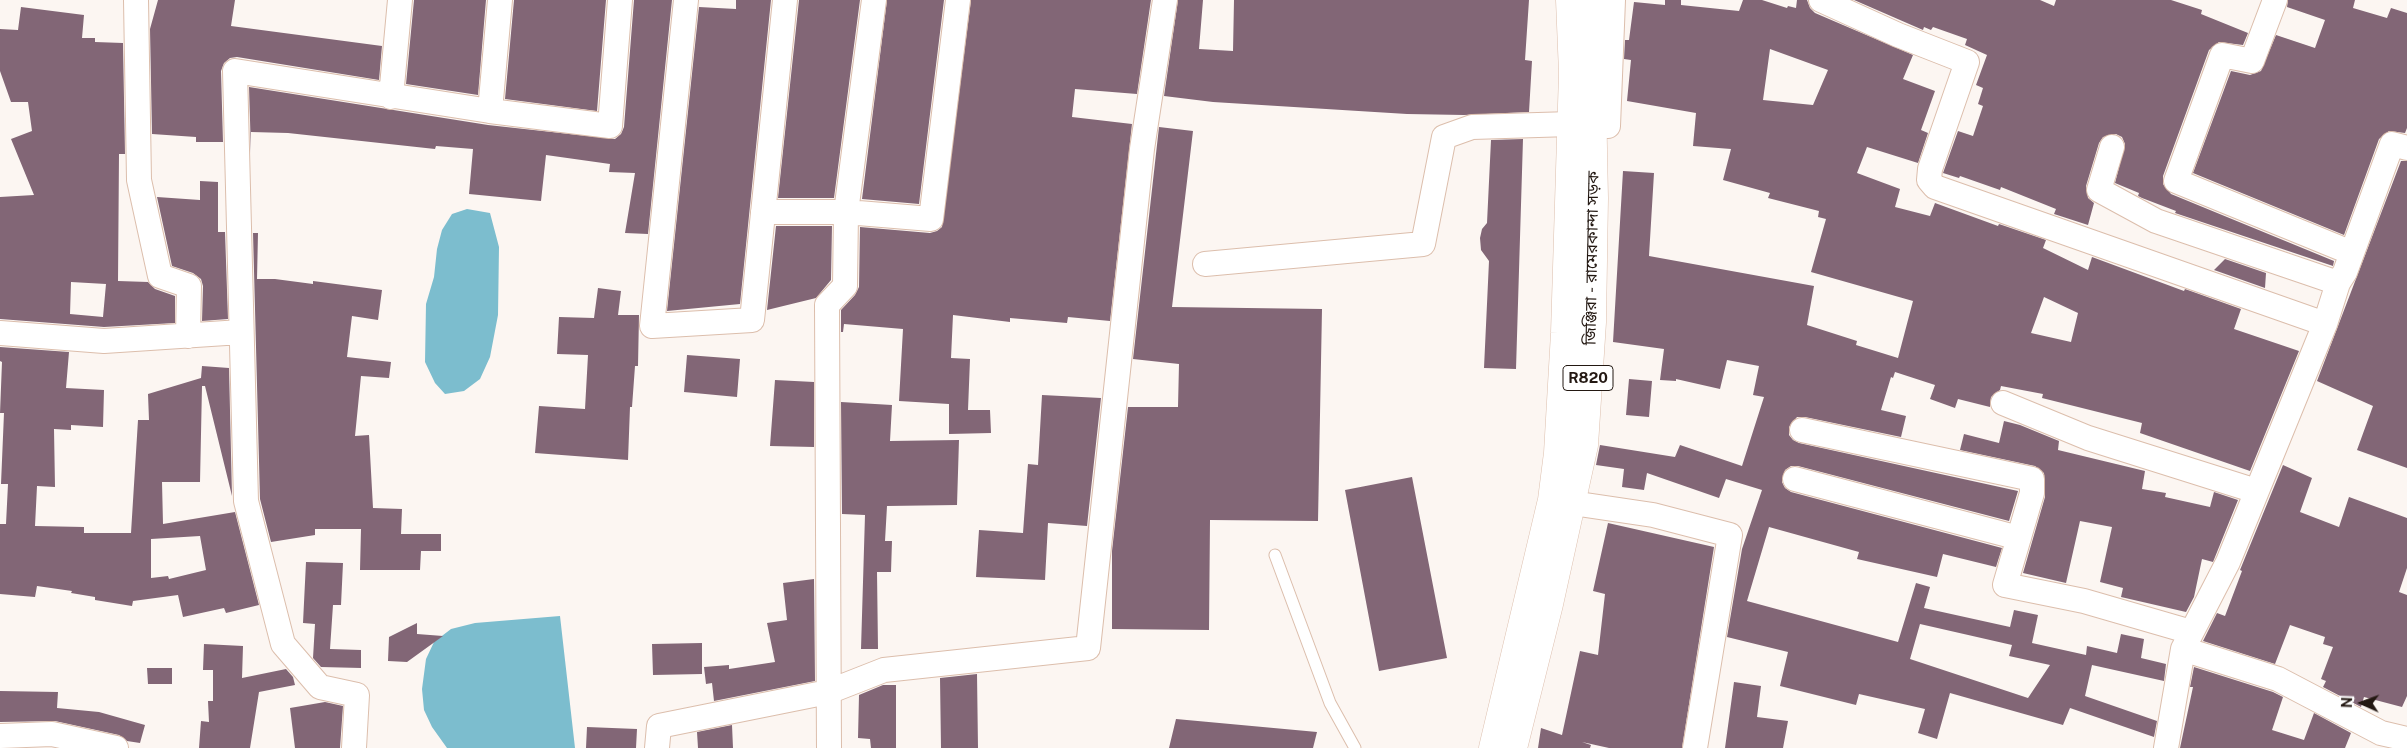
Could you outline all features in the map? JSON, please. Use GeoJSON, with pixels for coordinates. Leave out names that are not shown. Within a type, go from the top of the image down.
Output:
{"type":"FeatureCollection","features":[{"type":"Feature","properties":{"kind":"main road","name":"জিঞ্জিরা - রামেরকান্দা সড়ক"},"geometry":{"type":"LineString","coordinates":[[1513,748],[1548,561],[1552,500],[1558,453],[1565,333],[1571,124],[1570,0]]}},
{"type":"Feature","properties":{"kind":"main road","name":"জিঞ্জিরা - রামেরকান্দা সড়ক"},"geometry":{"type":"LineString","coordinates":[[1493,748],[1548,561],[1572,503],[1584,445],[1592,322],[1594,198],[1590,0]]}},
{"type":"Feature","properties":{"kind":"street"},"geometry":{"type":"LineString","coordinates":[[136,0],[139,180],[160,276],[189,286],[188,336]]}},
{"type":"Feature","properties":{"kind":"street"},"geometry":{"type":"LineString","coordinates":[[391,97],[400,0]]}},
{"type":"Feature","properties":{"kind":"street"},"geometry":{"type":"LineString","coordinates":[[490,112],[500,0]]}},
{"type":"Feature","properties":{"kind":"street"},"geometry":{"type":"LineString","coordinates":[[354,748],[357,695],[320,687],[283,644],[246,501],[236,71],[490,112],[610,126],[620,0]]}},
{"type":"Feature","properties":{"kind":"street"},"geometry":{"type":"LineString","coordinates":[[686,0],[652,326],[752,320],[784,0]]}},
{"type":"Feature","properties":{"kind":"street"},"geometry":{"type":"LineString","coordinates":[[829,748],[827,305],[845,286],[846,212],[874,0]]}},
{"type":"Feature","properties":{"kind":"street"},"geometry":{"type":"LineString","coordinates":[[763,212],[846,212],[931,219],[958,0]]}},
{"type":"Feature","properties":{"kind":"street"},"geometry":{"type":"LineString","coordinates":[[657,748],[659,726],[828,692],[884,670],[1088,648],[1142,149],[1165,0]]}},
{"type":"Feature","properties":{"kind":"street"},"geometry":{"type":"LineString","coordinates":[[1608,126],[1613,0]]}},
{"type":"Feature","properties":{"kind":"street"},"geometry":{"type":"LineString","coordinates":[[1821,0],[1898,35],[1967,62],[1930,169],[1929,180],[1935,187],[2324,324]]}},
{"type":"Feature","properties":{"kind":"street"},"geometry":{"type":"LineString","coordinates":[[2275,0],[2252,61],[2222,55],[2176,181],[2352,253]]}},
{"type":"Feature","properties":{"kind":"street"},"geometry":{"type":"LineString","coordinates":[[1205,264],[1423,244],[1444,137],[1472,127],[1571,124]]}},
{"type":"Feature","properties":{"kind":"street"},"geometry":{"type":"LineString","coordinates":[[2166,748],[2187,640],[2228,562],[2324,324],[2338,283],[2352,253],[2392,144],[2407,148]]}},
{"type":"Feature","properties":{"kind":"street"},"geometry":{"type":"LineString","coordinates":[[2112,147],[2099,190],[2106,195],[2156,221],[2338,283]]}},
{"type":"Feature","properties":{"kind":"street"},"geometry":{"type":"LineString","coordinates":[[0,334],[104,341],[241,332]]}},
{"type":"Feature","properties":{"kind":"street"},"geometry":{"type":"LineString","coordinates":[[2003,403],[2088,438],[2256,491]]}},
{"type":"Feature","properties":{"kind":"street"},"geometry":{"type":"LineString","coordinates":[[1802,430],[2032,479],[2032,493],[2005,585],[2084,601],[2187,640],[2278,679],[2378,740],[2407,739]]}},
{"type":"Feature","properties":{"kind":"street"},"geometry":{"type":"LineString","coordinates":[[1795,479],[2019,538]]}},
{"type":"Feature","properties":{"kind":"street"},"geometry":{"type":"LineString","coordinates":[[1572,503],[1653,515],[1730,535],[1695,748]]}},
{"type":"Feature","properties":{"kind":"street"},"geometry":{"type":"LineString","coordinates":[[0,736],[52,734],[116,748]]}},
{"type":"Feature","properties":{"kind":"lane"},"geometry":{"type":"LineString","coordinates":[[1275,555],[1330,703],[1355,748]]}},
{"type":"Feature","properties":{"kind":"water"},"geometry":{"type":"Polygon","coordinates":[[[467,209],[490,213],[499,247],[498,315],[490,357],[480,379],[464,391],[445,394],[435,383],[425,362],[426,304],[434,277],[437,249],[442,230],[452,214],[467,209]]]}},
{"type":"Feature","properties":{"kind":"water"},"geometry":{"type":"Polygon","coordinates":[[[560,616],[575,748],[447,748],[432,727],[424,710],[422,689],[426,659],[434,642],[451,629],[475,623],[560,616]]]}},
{"type":"Feature","properties":{"kind":"building"},"geometry":{"type":"Polygon","coordinates":[[[158,0],[235,0],[231,26],[382,46],[379,80],[237,57],[230,58],[224,63],[221,71],[223,142],[196,142],[196,137],[152,134],[150,29],[158,0]]]}},
{"type":"Feature","properties":{"kind":"building"},"geometry":{"type":"Polygon","coordinates":[[[414,0],[486,0],[478,95],[406,84],[414,0]]]}},
{"type":"Feature","properties":{"kind":"building"},"geometry":{"type":"Polygon","coordinates":[[[514,0],[606,0],[597,111],[505,99],[514,0]]]}},
{"type":"Feature","properties":{"kind":"building"},"geometry":{"type":"Polygon","coordinates":[[[634,0],[672,0],[648,234],[625,233],[635,173],[609,172],[610,164],[546,155],[541,201],[469,194],[473,149],[436,146],[435,149],[288,133],[251,132],[251,153],[249,87],[488,125],[615,139],[621,134],[624,127],[634,0]]]}},
{"type":"Feature","properties":{"kind":"building"},"geometry":{"type":"Polygon","coordinates":[[[736,0],[771,0],[740,304],[667,311],[699,7],[736,9],[736,0]]]}},
{"type":"Feature","properties":{"kind":"building"},"geometry":{"type":"Polygon","coordinates":[[[799,0],[860,0],[834,198],[778,198],[799,0]]]}},
{"type":"Feature","properties":{"kind":"building"},"geometry":{"type":"Polygon","coordinates":[[[887,0],[944,0],[919,204],[862,199],[887,0]]]}},
{"type":"Feature","properties":{"kind":"building"},"geometry":{"type":"Polygon","coordinates":[[[971,0],[1151,0],[1137,94],[1075,89],[1072,117],[1132,124],[1110,321],[1068,317],[1067,323],[1010,318],[1010,322],[953,315],[951,358],[970,359],[968,410],[990,410],[991,433],[949,434],[949,404],[899,401],[903,329],[844,324],[843,332],[841,332],[841,310],[855,295],[859,287],[860,227],[930,233],[942,227],[971,0]]]}},
{"type":"Feature","properties":{"kind":"building"},"geometry":{"type":"Polygon","coordinates":[[[1178,0],[1203,0],[1199,49],[1233,51],[1234,0],[1529,0],[1525,60],[1532,61],[1529,112],[1464,115],[1407,114],[1213,102],[1164,96],[1178,0]]]}},
{"type":"Feature","properties":{"kind":"building"},"geometry":{"type":"Polygon","coordinates":[[[1665,0],[1681,0],[1681,5],[1739,11],[1743,0],[1762,0],[1787,8],[1788,6],[1796,8],[1797,0],[1807,0],[1810,8],[1815,13],[1913,55],[1903,79],[1935,91],[1921,130],[1928,133],[1918,163],[1867,147],[1857,173],[1900,189],[1895,207],[1930,216],[1935,203],[1998,226],[1999,224],[2046,240],[2043,248],[2088,270],[2092,257],[2184,291],[2185,289],[2241,309],[2234,329],[2299,351],[2250,471],[2140,433],[2142,423],[2042,398],[2043,394],[2001,386],[2000,390],[1991,397],[1990,407],[1958,399],[1955,408],[1930,399],[1935,385],[1895,372],[1893,378],[1891,377],[1881,410],[1906,416],[1901,437],[1805,417],[1797,417],[1789,427],[1789,435],[1799,443],[2018,491],[2009,521],[1798,466],[1791,466],[1785,470],[1782,482],[1785,488],[1791,492],[2002,548],[1996,567],[1943,554],[1937,577],[1857,559],[1859,552],[1769,527],[1747,601],[1898,642],[1916,583],[1930,587],[1924,608],[2010,627],[2014,610],[2038,615],[2032,643],[2086,655],[2087,646],[2117,653],[2121,634],[2144,639],[2141,658],[2166,664],[2164,681],[2092,665],[2085,696],[2157,721],[2154,737],[2070,708],[2063,725],[1950,693],[1937,739],[1918,733],[1925,709],[1859,694],[1856,705],[1780,686],[1788,652],[1727,637],[1742,549],[1762,490],[1726,479],[1719,498],[1647,473],[1644,490],[1622,487],[1624,469],[1596,465],[1600,445],[1675,457],[1680,445],[1742,466],[1764,397],[1753,395],[1759,366],[1727,360],[1720,389],[1676,379],[1676,381],[1660,380],[1664,349],[1613,342],[1623,171],[1654,173],[1649,256],[1814,286],[1807,325],[1857,341],[1856,345],[1898,358],[1913,301],[1811,272],[1826,219],[1818,217],[1819,211],[1768,198],[1770,193],[1723,180],[1731,149],[1693,146],[1696,113],[1627,101],[1631,60],[1624,59],[1625,40],[1629,40],[1634,2],[1665,5],[1665,0]],[[1770,49],[1763,100],[1813,105],[1828,70],[1770,49]],[[2044,297],[2031,333],[2071,342],[2078,313],[2044,297]],[[1920,624],[1910,659],[2028,698],[2050,665],[2009,656],[2012,645],[1920,624]]]}},
{"type":"Feature","properties":{"kind":"building"},"geometry":{"type":"Polygon","coordinates":[[[1854,0],[2040,0],[2054,6],[2056,0],[2171,0],[2202,10],[2201,14],[2248,33],[2243,45],[2219,42],[2209,50],[2163,176],[2163,184],[2171,194],[2334,261],[2333,266],[2175,213],[2176,211],[2142,198],[2138,196],[2139,193],[2115,183],[2125,144],[2122,137],[2116,134],[2103,137],[2099,143],[2086,186],[2088,198],[2094,203],[2088,225],[2054,214],[2056,209],[2001,187],[2000,190],[1960,176],[1959,178],[1943,173],[1958,131],[1973,136],[1983,106],[1978,104],[1983,88],[1976,85],[1987,55],[1965,45],[1967,39],[1933,27],[1931,30],[1924,27],[1923,30],[1854,0]]]}},
{"type":"Feature","properties":{"kind":"building"},"geometry":{"type":"Polygon","coordinates":[[[2288,0],[2355,0],[2353,8],[2387,18],[2391,8],[2407,13],[2407,128],[2405,133],[2389,131],[2379,139],[2344,235],[2193,173],[2231,71],[2250,75],[2261,71],[2276,35],[2315,48],[2325,20],[2287,7],[2288,0]]]}},
{"type":"Feature","properties":{"kind":"building"},"geometry":{"type":"Polygon","coordinates":[[[21,7],[84,15],[82,38],[95,38],[95,42],[123,43],[125,154],[119,154],[118,281],[148,282],[155,289],[175,296],[175,323],[104,327],[0,319],[0,197],[34,195],[11,139],[32,131],[28,102],[11,102],[0,71],[0,29],[18,30],[21,7]],[[71,282],[70,314],[103,317],[106,284],[71,282]]]}},
{"type":"Feature","properties":{"kind":"building"},"geometry":{"type":"Polygon","coordinates":[[[1159,127],[1193,131],[1172,307],[1322,309],[1318,521],[1210,520],[1209,630],[1112,629],[1112,551],[1128,407],[1178,407],[1179,364],[1133,359],[1159,127]]]}},
{"type":"Feature","properties":{"kind":"building"},"geometry":{"type":"Polygon","coordinates":[[[1523,139],[1516,369],[1484,368],[1489,261],[1481,250],[1480,238],[1482,229],[1487,223],[1491,140],[1523,139]]]}},
{"type":"Feature","properties":{"kind":"building"},"geometry":{"type":"Polygon","coordinates":[[[2401,161],[2407,161],[2407,468],[2357,450],[2373,406],[2317,381],[2401,161]]]}},
{"type":"Feature","properties":{"kind":"building"},"geometry":{"type":"Polygon","coordinates":[[[200,181],[218,182],[218,232],[225,232],[228,319],[202,321],[203,286],[201,279],[193,273],[172,266],[157,197],[200,200],[200,181]]]}},
{"type":"Feature","properties":{"kind":"building"},"geometry":{"type":"Polygon","coordinates":[[[776,226],[832,226],[831,280],[816,298],[767,310],[776,226]]]}},
{"type":"Feature","properties":{"kind":"building"},"geometry":{"type":"Polygon","coordinates":[[[253,233],[258,233],[257,279],[275,279],[313,284],[313,281],[382,290],[378,320],[352,316],[347,357],[391,362],[389,378],[361,376],[355,436],[369,435],[373,508],[402,509],[401,534],[441,534],[441,551],[421,551],[420,570],[360,570],[361,529],[315,529],[315,535],[271,542],[260,499],[253,233]]]}},
{"type":"Feature","properties":{"kind":"building"},"geometry":{"type":"Polygon","coordinates":[[[2225,259],[2266,273],[2265,288],[2214,270],[2225,259]]]}},
{"type":"Feature","properties":{"kind":"building"},"geometry":{"type":"Polygon","coordinates":[[[598,288],[621,291],[618,315],[639,315],[638,366],[635,366],[632,407],[630,407],[628,460],[535,453],[539,406],[585,409],[588,355],[557,354],[559,317],[594,318],[598,288]]]}},
{"type":"Feature","properties":{"kind":"building"},"geometry":{"type":"Polygon","coordinates":[[[0,347],[69,352],[66,388],[104,390],[103,427],[71,425],[71,430],[54,429],[55,487],[37,486],[35,526],[84,527],[84,533],[131,533],[138,420],[149,420],[148,394],[201,378],[202,366],[229,368],[232,496],[205,386],[202,386],[200,482],[162,482],[163,524],[235,512],[259,605],[226,613],[224,608],[183,617],[178,595],[133,601],[132,606],[95,600],[95,597],[71,593],[72,591],[37,586],[35,597],[0,594],[0,524],[6,524],[8,484],[1,484],[4,413],[0,413],[2,362],[0,361],[0,347]],[[200,536],[151,539],[151,578],[168,576],[169,579],[206,570],[200,536]]]}},
{"type":"Feature","properties":{"kind":"building"},"geometry":{"type":"Polygon","coordinates":[[[687,355],[740,359],[737,397],[684,392],[687,355]]]}},
{"type":"Feature","properties":{"kind":"building"},"geometry":{"type":"Polygon","coordinates":[[[1629,379],[1652,381],[1649,417],[1626,415],[1629,379]]]}},
{"type":"Feature","properties":{"kind":"building"},"geometry":{"type":"Polygon","coordinates":[[[775,380],[814,382],[814,447],[770,446],[775,380]]]}},
{"type":"Feature","properties":{"kind":"building"},"geometry":{"type":"Polygon","coordinates":[[[1042,395],[1101,398],[1087,526],[1048,523],[1045,580],[976,577],[979,530],[1023,533],[1028,464],[1038,465],[1042,395]]]}},
{"type":"Feature","properties":{"kind":"building"},"geometry":{"type":"Polygon","coordinates":[[[841,402],[892,405],[890,441],[959,440],[957,505],[887,506],[885,541],[892,541],[891,572],[877,572],[878,649],[861,649],[865,515],[842,514],[841,402]]]}},
{"type":"Feature","properties":{"kind":"building"},"geometry":{"type":"Polygon","coordinates":[[[2004,421],[2020,425],[2059,441],[2058,450],[2145,471],[2142,489],[2166,493],[2165,497],[2210,507],[2214,492],[2238,500],[2213,562],[2202,559],[2194,597],[2186,612],[2121,597],[2123,588],[2100,582],[2112,527],[2080,521],[2066,583],[2023,573],[2045,497],[2044,473],[2035,466],[1960,450],[1964,434],[1999,443],[2004,421]]]}},
{"type":"Feature","properties":{"kind":"building"},"geometry":{"type":"Polygon","coordinates":[[[2283,465],[2312,478],[2300,512],[2339,527],[2349,497],[2407,518],[2407,568],[2399,592],[2407,595],[2407,696],[2402,707],[2364,697],[2361,707],[2323,687],[2326,681],[2321,679],[2333,647],[2323,644],[2325,637],[2290,625],[2275,664],[2203,641],[2217,613],[2225,616],[2242,571],[2240,570],[2283,465]]]}},
{"type":"Feature","properties":{"kind":"building"},"geometry":{"type":"Polygon","coordinates":[[[1412,477],[1447,658],[1379,671],[1345,490],[1412,477]]]}},
{"type":"Feature","properties":{"kind":"building"},"geometry":{"type":"Polygon","coordinates":[[[1608,523],[1714,547],[1682,748],[1609,748],[1582,742],[1591,745],[1590,748],[1538,748],[1541,728],[1562,735],[1580,651],[1598,655],[1605,594],[1593,591],[1608,523]]]}},
{"type":"Feature","properties":{"kind":"building"},"geometry":{"type":"Polygon","coordinates":[[[306,562],[343,563],[341,605],[333,605],[330,649],[361,650],[361,668],[321,667],[313,658],[315,624],[303,623],[306,562]]]}},
{"type":"Feature","properties":{"kind":"building"},"geometry":{"type":"Polygon","coordinates":[[[814,579],[815,681],[714,701],[712,683],[706,684],[704,667],[729,665],[729,669],[775,662],[767,623],[787,620],[783,583],[814,579]]]}},
{"type":"Feature","properties":{"kind":"building"},"geometry":{"type":"Polygon","coordinates":[[[417,623],[417,634],[443,636],[407,662],[388,661],[389,637],[417,623]]]}},
{"type":"Feature","properties":{"kind":"building"},"geometry":{"type":"Polygon","coordinates":[[[702,643],[702,674],[653,675],[652,644],[702,643]]]}},
{"type":"Feature","properties":{"kind":"building"},"geometry":{"type":"Polygon","coordinates":[[[204,644],[243,646],[242,678],[286,669],[293,677],[295,685],[259,692],[250,748],[199,748],[201,721],[209,722],[208,701],[213,701],[213,670],[203,670],[204,644]]]}},
{"type":"Feature","properties":{"kind":"building"},"geometry":{"type":"Polygon","coordinates":[[[2194,667],[2273,692],[2283,697],[2272,730],[2304,740],[2314,713],[2351,733],[2345,748],[2180,748],[2193,687],[2190,687],[2194,667]]]}},
{"type":"Feature","properties":{"kind":"building"},"geometry":{"type":"Polygon","coordinates":[[[147,668],[172,668],[172,684],[148,684],[147,668]]]}},
{"type":"Feature","properties":{"kind":"building"},"geometry":{"type":"Polygon","coordinates":[[[977,674],[978,748],[941,748],[940,678],[977,674]]]}},
{"type":"Feature","properties":{"kind":"building"},"geometry":{"type":"Polygon","coordinates":[[[1734,682],[1761,686],[1757,717],[1788,721],[1783,748],[1725,748],[1734,682]]]}},
{"type":"Feature","properties":{"kind":"building"},"geometry":{"type":"Polygon","coordinates":[[[883,685],[896,685],[896,748],[871,748],[870,739],[858,738],[859,695],[883,685]]]}},
{"type":"Feature","properties":{"kind":"building"},"geometry":{"type":"Polygon","coordinates":[[[0,691],[58,692],[57,708],[99,712],[145,725],[140,743],[127,741],[119,735],[55,721],[0,722],[0,691]]]}},
{"type":"Feature","properties":{"kind":"building"},"geometry":{"type":"Polygon","coordinates":[[[325,702],[343,706],[340,748],[295,748],[290,708],[325,702]]]}},
{"type":"Feature","properties":{"kind":"building"},"geometry":{"type":"Polygon","coordinates":[[[1176,719],[1317,732],[1313,748],[1169,748],[1176,719]]]}},
{"type":"Feature","properties":{"kind":"building"},"geometry":{"type":"Polygon","coordinates":[[[732,725],[733,748],[698,748],[697,732],[732,725]]]}},
{"type":"Feature","properties":{"kind":"building"},"geometry":{"type":"Polygon","coordinates":[[[587,727],[637,729],[636,748],[586,748],[587,727]]]}}]}
